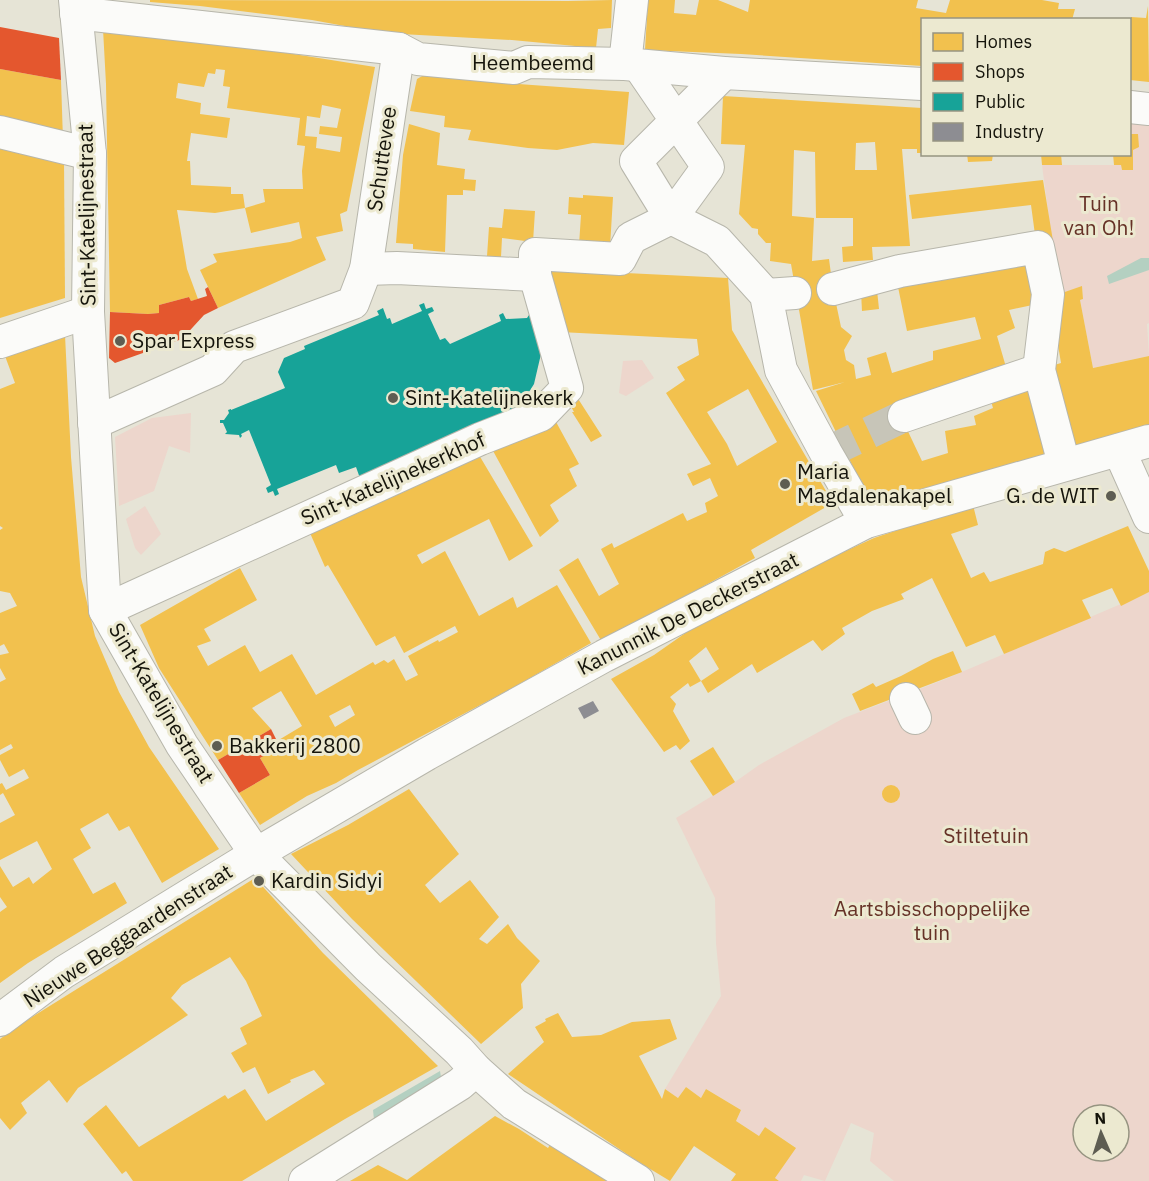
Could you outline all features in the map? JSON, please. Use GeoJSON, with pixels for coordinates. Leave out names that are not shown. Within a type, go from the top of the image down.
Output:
{"type":"FeatureCollection","features":[{"type":"Feature","properties":{"kind":"street"},"geometry":{"type":"LineString","coordinates":[[94,423],[213,370],[234,347],[353,303],[366,269],[535,265],[620,259],[632,238],[671,218],[708,168],[677,120],[632,65],[632,0]]}},
{"type":"Feature","properties":{"kind":"street","name":"Heembeemd"},"geometry":{"type":"LineString","coordinates":[[76,6],[399,49],[418,59],[514,68],[528,62],[632,65],[724,73],[921,84]]}},
{"type":"Feature","properties":{"kind":"street","name":"Sint-Katelijnestraat"},"geometry":{"type":"LineString","coordinates":[[76,6],[90,154],[88,312],[105,610],[182,745],[256,854],[368,967],[514,1104],[638,1181]]}},
{"type":"Feature","properties":{"kind":"street","name":"Schuttevee"},"geometry":{"type":"LineString","coordinates":[[366,269],[399,49]]}},
{"type":"Feature","properties":{"kind":"street"},"geometry":{"type":"LineString","coordinates":[[724,73],[636,161],[671,218],[717,241],[781,294],[781,370],[866,522]]}},
{"type":"Feature","properties":{"kind":"street"},"geometry":{"type":"LineString","coordinates":[[1131,107],[1149,109]]}},
{"type":"Feature","properties":{"kind":"street"},"geometry":{"type":"LineString","coordinates":[[0,132],[90,154]]}},
{"type":"Feature","properties":{"kind":"street"},"geometry":{"type":"LineString","coordinates":[[832,289],[900,271],[1038,247],[1048,294],[1039,370],[1064,464]]}},
{"type":"Feature","properties":{"kind":"street","name":"Sint-Katelijnekerkhof"},"geometry":{"type":"LineString","coordinates":[[105,610],[480,439],[541,415],[567,388],[535,265]]}},
{"type":"Feature","properties":{"kind":"street"},"geometry":{"type":"LineString","coordinates":[[0,342],[88,312]]}},
{"type":"Feature","properties":{"kind":"street"},"geometry":{"type":"LineString","coordinates":[[904,416],[1039,370]]}},
{"type":"Feature","properties":{"kind":"street","name":"Kanunnik De Deckerstraat"},"geometry":{"type":"LineString","coordinates":[[256,854],[427,754],[604,656],[866,522],[1149,441]]}},
{"type":"Feature","properties":{"kind":"street"},"geometry":{"type":"LineString","coordinates":[[1119,450],[1149,517]]}},
{"type":"Feature","properties":{"kind":"street","name":"Nieuwe Beggaardenstraat"},"geometry":{"type":"LineString","coordinates":[[0,1020],[64,972],[256,854]]}},
{"type":"Feature","properties":{"kind":"street"},"geometry":{"type":"LineString","coordinates":[[305,1181],[460,1084],[476,1070]]}},
{"type":"Feature","properties":{"kind":"green space","name":"Tuin van Oh!"},"geometry":{"type":"Polygon","coordinates":[[[1131,118],[1149,120],[1149,323],[1147,324],[1149,356],[1093,368],[1080,300],[1083,299],[1082,287],[1059,294],[1042,165],[1121,165],[1122,170],[1133,170],[1131,118]]]}},
{"type":"Feature","properties":{"kind":"green space"},"geometry":{"type":"Polygon","coordinates":[[[642,360],[654,378],[626,396],[619,393],[623,361],[642,360]]]}},
{"type":"Feature","properties":{"kind":"green space"},"geometry":{"type":"Polygon","coordinates":[[[191,413],[190,453],[169,446],[154,491],[119,506],[115,437],[152,418],[191,413]]]}},
{"type":"Feature","properties":{"kind":"green space"},"geometry":{"type":"Polygon","coordinates":[[[145,506],[161,534],[141,555],[135,548],[126,519],[145,506]]]}},
{"type":"Feature","properties":{"kind":"green space","name":"Aartsbisschoppelijke tuin"},"geometry":{"type":"Polygon","coordinates":[[[1149,592],[1149,1181],[894,1181],[870,1161],[874,1133],[851,1123],[825,1181],[804,1175],[801,1181],[779,1181],[775,1178],[795,1147],[765,1127],[759,1136],[736,1121],[741,1110],[706,1089],[701,1098],[686,1087],[678,1098],[665,1089],[721,996],[715,898],[676,818],[759,765],[844,718],[943,680],[1149,592]]]}},
{"type":"Feature","properties":{"kind":"shaded area"},"geometry":{"type":"Polygon","coordinates":[[[1141,258],[1149,258],[1149,270],[1109,284],[1107,276],[1141,258]]]}},
{"type":"Feature","properties":{"kind":"shaded area"},"geometry":{"type":"Polygon","coordinates":[[[440,1071],[441,1077],[375,1129],[373,1110],[440,1071]]]}},
{"type":"Feature","properties":{"kind":"building: Homes"},"geometry":{"type":"Polygon","coordinates":[[[150,0],[612,0],[611,28],[598,29],[596,48],[512,40],[383,33],[312,20],[150,2],[150,0]]]}},
{"type":"Feature","properties":{"kind":"building: Homes"},"geometry":{"type":"Polygon","coordinates":[[[648,0],[675,0],[674,13],[696,15],[699,0],[718,0],[748,12],[750,0],[918,0],[916,8],[946,13],[950,0],[1042,0],[1059,3],[1058,9],[1075,9],[1073,18],[921,18],[921,66],[645,50],[648,0]]]}},
{"type":"Feature","properties":{"kind":"building: Homes"},"geometry":{"type":"Polygon","coordinates":[[[1148,6],[1149,82],[1131,80],[1131,17],[1146,18],[1148,6]]]}},
{"type":"Feature","properties":{"kind":"building: Homes"},"geometry":{"type":"Polygon","coordinates":[[[103,29],[256,48],[375,67],[347,211],[340,214],[343,231],[316,237],[326,260],[218,308],[200,270],[217,262],[213,254],[290,242],[302,238],[299,222],[251,233],[245,208],[215,213],[177,210],[187,269],[198,299],[191,301],[189,297],[159,305],[159,313],[110,312],[103,29]],[[216,69],[215,74],[208,73],[204,87],[178,83],[176,98],[201,103],[200,114],[230,118],[227,138],[191,133],[187,161],[190,161],[191,185],[231,187],[231,194],[243,194],[245,208],[265,202],[263,189],[303,189],[302,171],[305,146],[297,145],[300,118],[227,108],[230,87],[223,86],[225,70],[216,69]],[[322,105],[320,118],[307,116],[305,136],[317,137],[316,148],[340,152],[342,137],[319,134],[320,126],[337,128],[341,109],[322,105]]]}},
{"type":"Feature","properties":{"kind":"building: Homes"},"geometry":{"type":"Polygon","coordinates":[[[0,69],[61,80],[63,140],[0,126],[0,69]]]}},
{"type":"Feature","properties":{"kind":"building: Homes"},"geometry":{"type":"Polygon","coordinates":[[[424,75],[629,92],[624,145],[593,143],[557,150],[468,140],[471,130],[444,127],[445,116],[410,111],[417,79],[424,75]]]}},
{"type":"Feature","properties":{"kind":"building: Homes"},"geometry":{"type":"Polygon","coordinates":[[[723,96],[921,108],[921,153],[917,153],[917,149],[902,149],[910,246],[872,247],[873,260],[843,262],[842,247],[853,246],[853,218],[816,218],[815,152],[794,150],[792,216],[814,218],[812,261],[829,259],[841,327],[852,336],[844,350],[846,360],[854,365],[856,379],[871,375],[867,358],[886,352],[892,373],[933,360],[933,351],[981,339],[975,317],[907,331],[898,287],[1034,260],[1042,303],[1009,310],[1015,328],[997,336],[1008,374],[904,423],[922,461],[948,453],[945,431],[976,425],[974,416],[993,408],[989,394],[1029,381],[1051,453],[1011,466],[870,502],[816,391],[845,382],[813,390],[791,264],[770,261],[771,243],[766,243],[758,234],[758,229],[752,228],[739,214],[745,145],[721,144],[723,96]],[[875,142],[856,143],[855,170],[877,170],[875,142]]]}},
{"type":"Feature","properties":{"kind":"building: Homes"},"geometry":{"type":"Polygon","coordinates":[[[409,124],[440,133],[437,165],[465,169],[464,179],[476,180],[475,191],[463,190],[463,195],[447,195],[445,252],[413,249],[413,244],[396,243],[403,155],[409,124]]]}},
{"type":"Feature","properties":{"kind":"building: Homes"},"geometry":{"type":"Polygon","coordinates":[[[1131,134],[1138,134],[1139,147],[1133,150],[1133,170],[1122,170],[1121,165],[1114,165],[1113,156],[1131,156],[1131,134]]]}},
{"type":"Feature","properties":{"kind":"building: Homes"},"geometry":{"type":"Polygon","coordinates":[[[0,144],[64,158],[65,298],[0,318],[0,144]]]}},
{"type":"Feature","properties":{"kind":"building: Homes"},"geometry":{"type":"Polygon","coordinates":[[[967,156],[993,156],[992,161],[968,162],[967,156]]]}},
{"type":"Feature","properties":{"kind":"building: Homes"},"geometry":{"type":"Polygon","coordinates":[[[1041,156],[1061,156],[1062,165],[1042,165],[1041,156]]]}},
{"type":"Feature","properties":{"kind":"building: Homes"},"geometry":{"type":"Polygon","coordinates":[[[1043,180],[1053,241],[1036,242],[1031,205],[912,219],[909,195],[1043,180]]]}},
{"type":"Feature","properties":{"kind":"building: Homes"},"geometry":{"type":"Polygon","coordinates":[[[583,195],[613,197],[610,247],[579,245],[581,215],[568,214],[569,197],[583,198],[583,195]]]}},
{"type":"Feature","properties":{"kind":"building: Homes"},"geometry":{"type":"Polygon","coordinates":[[[504,209],[535,211],[533,242],[502,238],[501,257],[487,256],[489,227],[502,228],[504,209]]]}},
{"type":"Feature","properties":{"kind":"building: Homes"},"geometry":{"type":"Polygon","coordinates":[[[544,269],[728,278],[732,330],[833,503],[751,550],[755,558],[602,642],[559,570],[578,558],[599,596],[619,584],[601,549],[612,543],[614,548],[683,513],[687,521],[707,512],[705,503],[718,496],[710,478],[693,486],[687,474],[711,464],[666,393],[685,380],[677,367],[699,355],[697,339],[560,332],[544,269]],[[748,389],[707,412],[727,444],[737,466],[777,442],[748,389]]]}},
{"type":"Feature","properties":{"kind":"building: Homes"},"geometry":{"type":"Polygon","coordinates":[[[1082,286],[1083,299],[1080,300],[1093,368],[1149,356],[1149,427],[1070,448],[1051,366],[1061,363],[1052,309],[1059,294],[1082,286]]]}},
{"type":"Feature","properties":{"kind":"building: Homes"},"geometry":{"type":"Polygon","coordinates":[[[877,290],[879,309],[862,311],[861,292],[877,290]]]}},
{"type":"Feature","properties":{"kind":"building: Homes"},"geometry":{"type":"Polygon","coordinates":[[[65,335],[71,457],[81,577],[95,636],[119,692],[149,747],[219,849],[162,883],[129,826],[119,831],[108,813],[80,829],[91,848],[73,859],[93,894],[115,882],[127,903],[28,963],[0,983],[0,912],[7,907],[0,897],[0,866],[13,887],[29,877],[33,884],[52,869],[37,841],[0,860],[0,823],[15,815],[3,793],[0,795],[0,784],[2,783],[6,790],[29,778],[24,769],[9,777],[0,760],[0,755],[13,748],[11,744],[0,750],[0,682],[6,679],[0,668],[0,655],[9,653],[4,644],[0,646],[0,613],[17,606],[10,593],[0,591],[0,530],[3,528],[0,526],[0,389],[15,383],[5,356],[65,335]]]}},
{"type":"Feature","properties":{"kind":"building: Homes"},"geometry":{"type":"Polygon","coordinates":[[[575,394],[602,436],[591,442],[572,412],[574,412],[567,399],[575,394]]]}},
{"type":"Feature","properties":{"kind":"building: Homes"},"geometry":{"type":"Polygon","coordinates":[[[555,420],[579,464],[569,469],[577,486],[550,505],[559,521],[540,537],[492,449],[555,420]]]}},
{"type":"Feature","properties":{"kind":"building: Homes"},"geometry":{"type":"Polygon","coordinates":[[[479,455],[533,546],[509,561],[489,519],[417,555],[422,564],[445,551],[479,616],[513,597],[517,608],[557,585],[591,643],[336,783],[307,796],[260,825],[239,793],[270,775],[260,758],[280,747],[277,741],[302,726],[281,691],[252,708],[271,729],[218,760],[159,668],[140,625],[240,568],[257,600],[204,629],[211,641],[197,646],[208,666],[245,645],[260,672],[292,654],[316,695],[373,662],[375,665],[384,660],[388,663],[394,659],[406,681],[418,675],[408,656],[458,632],[455,626],[404,653],[395,636],[376,646],[328,565],[325,567],[310,533],[479,455]],[[350,705],[329,716],[335,727],[355,715],[350,705]]]}},
{"type":"Feature","properties":{"kind":"building: Homes"},"geometry":{"type":"Polygon","coordinates":[[[973,505],[978,525],[951,534],[971,578],[984,572],[990,582],[1043,564],[1045,552],[1054,548],[1065,552],[1128,526],[1149,571],[1149,592],[1121,606],[1112,588],[1082,600],[1091,618],[1004,654],[995,635],[966,647],[932,578],[901,594],[904,599],[872,611],[842,628],[845,634],[822,651],[813,640],[757,673],[752,664],[708,693],[701,681],[690,687],[688,683],[670,697],[676,704],[673,711],[690,741],[680,750],[676,745],[664,752],[611,679],[654,655],[694,627],[806,569],[874,538],[973,505]],[[706,647],[689,661],[701,681],[719,669],[706,647]]]}},
{"type":"Feature","properties":{"kind":"building: Homes"},"geometry":{"type":"Polygon","coordinates":[[[953,651],[962,672],[860,711],[852,694],[873,683],[876,687],[953,651]]]}},
{"type":"Feature","properties":{"kind":"building: Homes"},"geometry":{"type":"Polygon","coordinates":[[[713,747],[735,782],[713,796],[690,761],[713,747]]]}},
{"type":"Feature","properties":{"kind":"building: Homes"},"geometry":{"type":"Polygon","coordinates":[[[887,785],[895,785],[900,790],[898,801],[887,803],[882,798],[882,790],[887,785]]]}},
{"type":"Feature","properties":{"kind":"building: Homes"},"geometry":{"type":"Polygon","coordinates":[[[409,789],[459,854],[425,885],[440,903],[470,880],[499,917],[479,939],[487,944],[508,924],[517,938],[540,961],[521,984],[523,1008],[481,1044],[352,919],[291,854],[348,825],[409,789]]]}},
{"type":"Feature","properties":{"kind":"building: Homes"},"geometry":{"type":"Polygon","coordinates":[[[255,878],[323,953],[438,1066],[242,1181],[133,1181],[126,1171],[122,1174],[83,1124],[106,1105],[139,1147],[225,1095],[228,1099],[245,1089],[266,1121],[325,1084],[314,1070],[290,1080],[291,1082],[268,1094],[255,1067],[243,1073],[231,1053],[247,1044],[240,1028],[262,1016],[246,981],[230,957],[182,985],[171,998],[188,1015],[78,1088],[67,1103],[49,1080],[21,1103],[27,1113],[10,1130],[0,1118],[0,1039],[255,878]]]}},
{"type":"Feature","properties":{"kind":"building: Homes"},"geometry":{"type":"Polygon","coordinates":[[[558,1013],[572,1037],[601,1035],[632,1022],[670,1019],[677,1039],[639,1056],[662,1099],[665,1089],[678,1098],[686,1087],[701,1098],[706,1089],[741,1110],[736,1121],[759,1136],[765,1127],[796,1148],[775,1178],[779,1181],[731,1181],[736,1174],[694,1146],[670,1181],[508,1074],[544,1042],[535,1027],[558,1013]]]}},
{"type":"Feature","properties":{"kind":"building: Homes"},"geometry":{"type":"Polygon","coordinates":[[[495,1116],[548,1148],[550,1145],[613,1181],[350,1181],[378,1165],[407,1180],[495,1116]]]}},
{"type":"Feature","properties":{"kind":"building: Shops"},"geometry":{"type":"Polygon","coordinates":[[[0,27],[59,38],[61,80],[0,69],[0,27]]]}},
{"type":"Feature","properties":{"kind":"building: Shops"},"geometry":{"type":"Polygon","coordinates":[[[208,287],[218,308],[204,315],[182,339],[115,363],[109,358],[110,312],[159,313],[159,305],[189,297],[191,301],[207,296],[205,289],[208,287]]]}},
{"type":"Feature","properties":{"kind":"building: Shops"},"geometry":{"type":"Polygon","coordinates":[[[271,729],[280,747],[260,758],[270,775],[239,793],[218,760],[271,729]]]}},
{"type":"Feature","properties":{"kind":"building: Public","name":"Sint-Katelijnekerk"},"geometry":{"type":"Polygon","coordinates":[[[424,303],[426,309],[432,307],[434,311],[428,314],[440,340],[445,338],[450,344],[501,321],[499,315],[503,313],[506,319],[527,318],[531,312],[535,315],[531,320],[538,340],[544,341],[534,384],[519,408],[361,481],[356,467],[339,473],[336,465],[277,489],[279,494],[275,496],[273,491],[268,493],[266,488],[271,485],[249,430],[241,434],[240,438],[239,435],[225,434],[227,432],[220,420],[224,420],[229,413],[228,410],[285,388],[278,372],[284,358],[305,349],[304,346],[379,315],[377,311],[383,308],[387,319],[390,318],[392,324],[422,311],[419,305],[424,303]]]}},
{"type":"Feature","properties":{"kind":"building: Industry"},"geometry":{"type":"Polygon","coordinates":[[[593,701],[599,711],[584,719],[578,708],[593,701]]]}},
{"type":"Feature","properties":{"kind":"tunnel"},"geometry":{"type":"LineString","coordinates":[[826,453],[904,416]]}},
{"type":"Feature","properties":{"kind":"place","name":"Spar Express"},"geometry":{"type":"Point","coordinates":[120,341]}},
{"type":"Feature","properties":{"kind":"place","name":"Sint-Katelijnekerk"},"geometry":{"type":"Point","coordinates":[393,398]}},
{"type":"Feature","properties":{"kind":"place","name":"Maria Magdalenakapel"},"geometry":{"type":"Point","coordinates":[785,484]}},
{"type":"Feature","properties":{"kind":"place","name":"G. de WIT"},"geometry":{"type":"Point","coordinates":[1111,496]}},
{"type":"Feature","properties":{"kind":"place","name":"Bakkerij 2800"},"geometry":{"type":"Point","coordinates":[217,746]}},
{"type":"Feature","properties":{"kind":"place","name":"Kardin Sidyi"},"geometry":{"type":"Point","coordinates":[259,881]}},
{"type":"Feature","properties":{"kind":"park label","name":"Stiltetuin"},"geometry":{"type":"Point","coordinates":[986,836]}}]}
